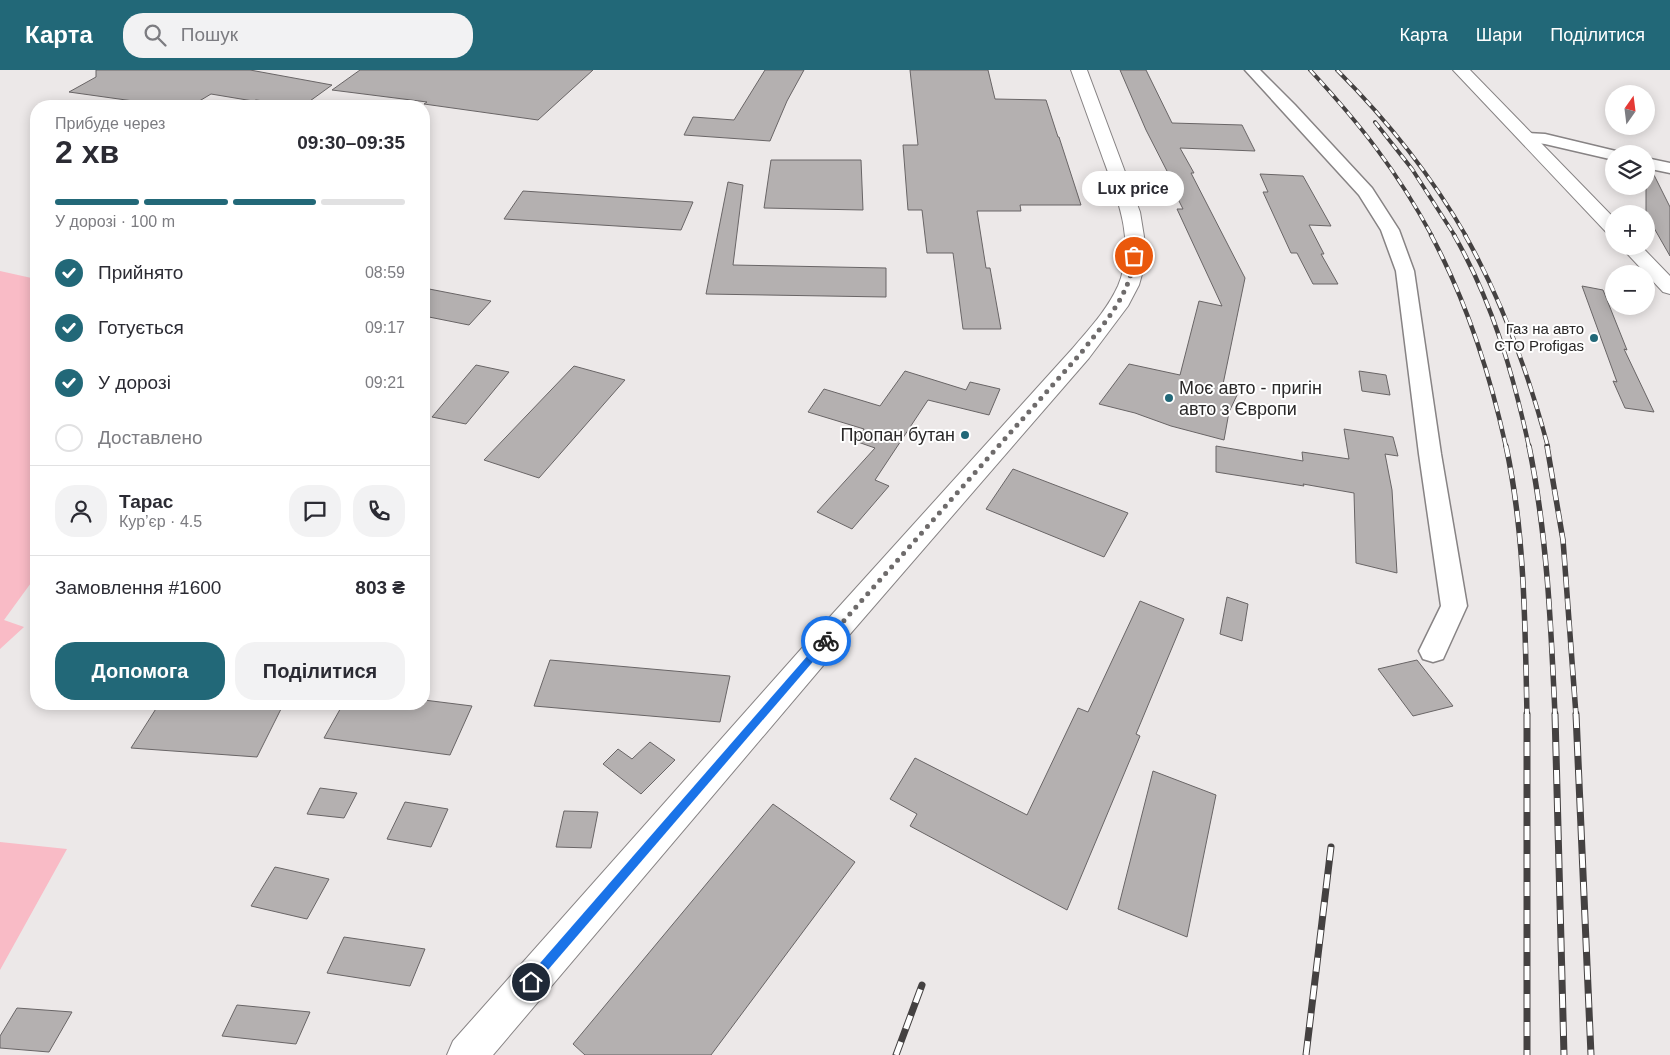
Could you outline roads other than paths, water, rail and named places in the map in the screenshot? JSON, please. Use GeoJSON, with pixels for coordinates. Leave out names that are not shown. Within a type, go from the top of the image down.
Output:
{"type":"FeatureCollection","features":[{"type":"Feature","properties":{"kind":"street"},"geometry":{"type":"LineString","coordinates":[[467,1055],[828,639],[1081,353],[1118,304],[1132,274],[1134,229],[1131,212],[1080,70]]}},
{"type":"Feature","properties":{"kind":"street"},"geometry":{"type":"LineString","coordinates":[[1252,70],[1290,108],[1366,192],[1390,230],[1405,271],[1430,454],[1454,606],[1433,651]]}},
{"type":"Feature","properties":{"kind":"street"},"geometry":{"type":"LineString","coordinates":[[1462,70],[1605,220]]}},
{"type":"Feature","properties":{"kind":"street"},"geometry":{"type":"LineString","coordinates":[[1527,138],[1545,139],[1605,152]]}},
{"type":"Feature","properties":{"kind":"street"},"geometry":{"type":"LineString","coordinates":[[1655,165],[1670,168]]}},
{"type":"Feature","properties":{"kind":"street"},"geometry":{"type":"LineString","coordinates":[[1639,255],[1669,287]]}},
{"type":"Feature","properties":{"kind":"railway"},"geometry":{"type":"LineString","coordinates":[[1310,70],[1377,149],[1419,212],[1432,236]]}},
{"type":"Feature","properties":{"kind":"railway"},"geometry":{"type":"LineString","coordinates":[[1337,70],[1391,128],[1438,191],[1466,236]]}},
{"type":"Feature","properties":{"kind":"railway"},"geometry":{"type":"LineString","coordinates":[[1375,122],[1412,169],[1455,236]]}},
{"type":"Feature","properties":{"kind":"railway"},"geometry":{"type":"LineString","coordinates":[[1431,235],[1456,286],[1476,339],[1493,392],[1506,447]]}},
{"type":"Feature","properties":{"kind":"railway"},"geometry":{"type":"LineString","coordinates":[[1454,235],[1480,286],[1500,338],[1516,392],[1529,447]]}},
{"type":"Feature","properties":{"kind":"railway"},"geometry":{"type":"LineString","coordinates":[[1465,235],[1503,312],[1523,365],[1548,447]]}},
{"type":"Feature","properties":{"kind":"railway"},"geometry":{"type":"LineString","coordinates":[[1506,446],[1517,512],[1523,580],[1527,715]]}},
{"type":"Feature","properties":{"kind":"railway"},"geometry":{"type":"LineString","coordinates":[[1529,446],[1544,546],[1550,614],[1555,715]]}},
{"type":"Feature","properties":{"kind":"railway"},"geometry":{"type":"LineString","coordinates":[[1547,446],[1563,540],[1576,715]]}},
{"type":"Feature","properties":{"kind":"railway"},"geometry":{"type":"LineString","coordinates":[[1555,714],[1564,1055]]}},
{"type":"Feature","properties":{"kind":"railway"},"geometry":{"type":"LineString","coordinates":[[1576,714],[1591,1055]]}},
{"type":"Feature","properties":{"kind":"railway"},"geometry":{"type":"LineString","coordinates":[[1527,715],[1527,1055]]}},
{"type":"Feature","properties":{"kind":"railway"},"geometry":{"type":"LineString","coordinates":[[1306,1055],[1331,847]]}},
{"type":"Feature","properties":{"kind":"railway"},"geometry":{"type":"LineString","coordinates":[[896,1055],[922,985]]}},
{"type":"Feature","properties":{"kind":"place","name":"Lux price"},"geometry":{"type":"Point","coordinates":[1134,256]}},
{"type":"Feature","properties":{"kind":"place","name":"Газ на авто СТО Profigas"},"geometry":{"type":"Point","coordinates":[1594,338]}},
{"type":"Feature","properties":{"kind":"place","name":"Моє авто - пригін авто з Європи"},"geometry":{"type":"Point","coordinates":[1169,398]}},
{"type":"Feature","properties":{"kind":"place","name":"Пропан бутан"},"geometry":{"type":"Point","coordinates":[965,435]}}]}
